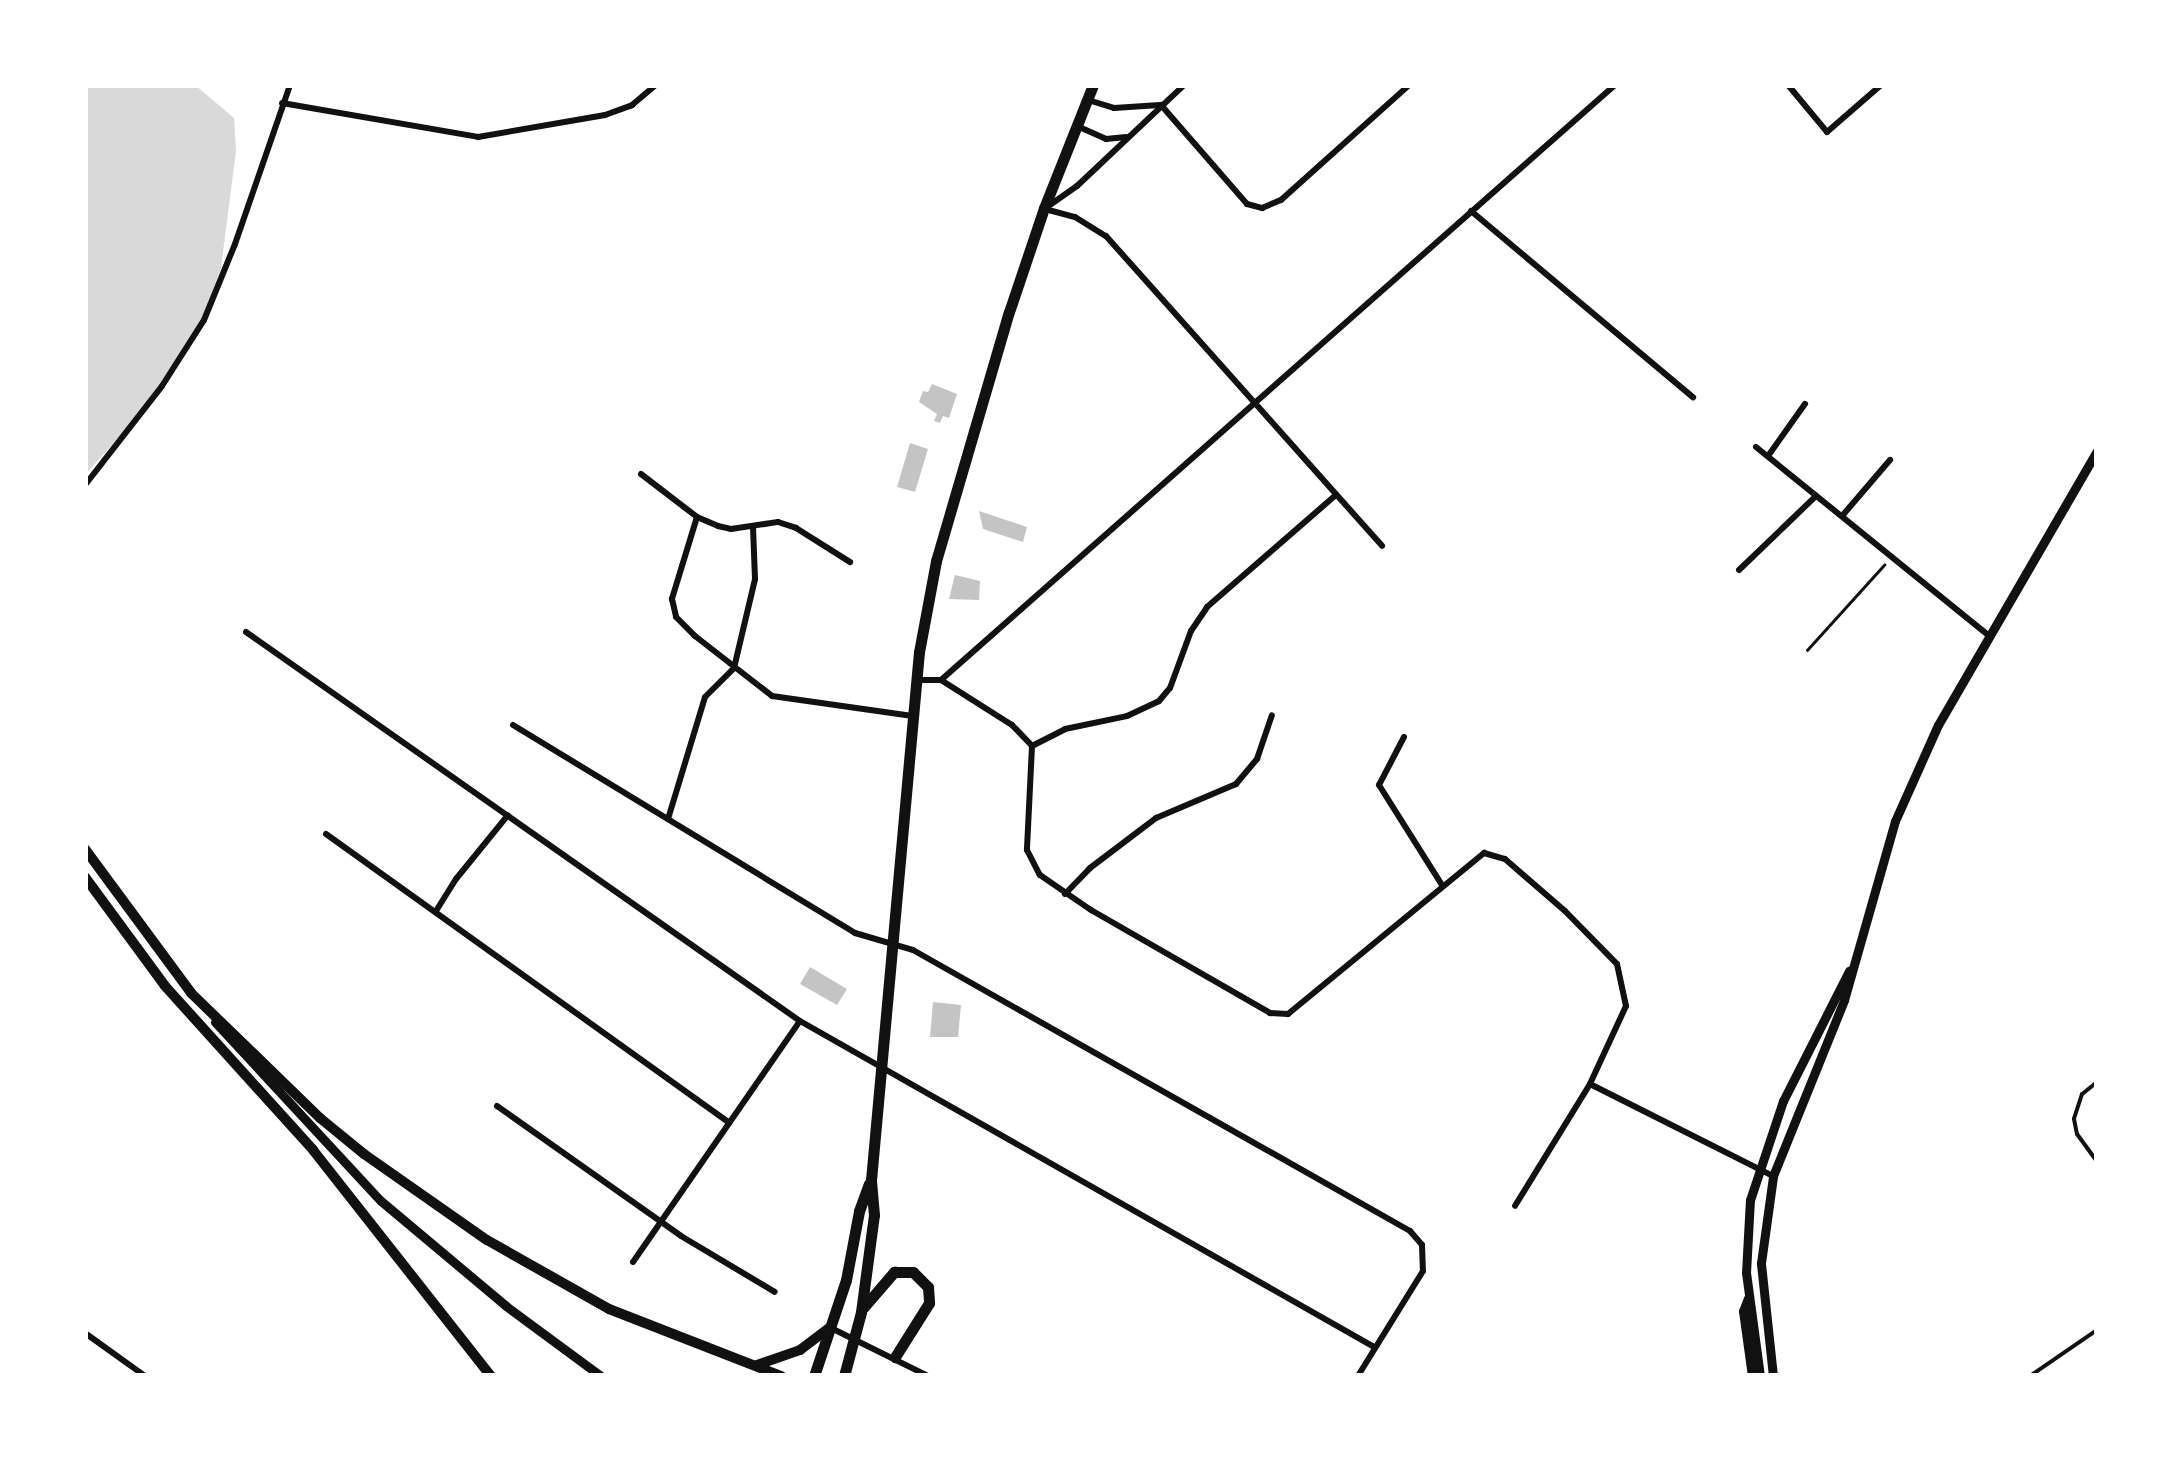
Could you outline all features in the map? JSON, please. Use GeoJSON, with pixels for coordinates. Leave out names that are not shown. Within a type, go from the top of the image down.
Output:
{"type":"FeatureCollection","features":[{"type":"Feature","properties":{"kind":"highway"},"geometry":{"type":"LineString","coordinates":[[814,1376],[871,1180],[919,652],[948,513],[1044,208],[1093,85]]}},
{"type":"Feature","properties":{"kind":"highway"},"geometry":{"type":"LineString","coordinates":[[844,1376],[861,1312],[874,1215],[871,1180]]}},
{"type":"Feature","properties":{"kind":"highway"},"geometry":{"type":"LineString","coordinates":[[861,1312],[894,1272],[913,1272],[922,1278],[928,1287],[929,1304],[895,1357]]}},
{"type":"Feature","properties":{"kind":"main road"},"geometry":{"type":"LineString","coordinates":[[1773,1376],[1762,1264],[1773,1176],[1844,1000],[1908,788],[1989,636],[2097,450]]}},
{"type":"Feature","properties":{"kind":"main road"},"geometry":{"type":"LineString","coordinates":[[85,849],[191,993],[261,1076],[354,1173]]}},
{"type":"Feature","properties":{"kind":"main road"},"geometry":{"type":"LineString","coordinates":[[85,877],[166,986],[378,1230],[490,1376]]}},
{"type":"Feature","properties":{"kind":"main road"},"geometry":{"type":"LineString","coordinates":[[1760,1376],[1745,1242],[1757,1169],[1804,1056],[1855,960]]}},
{"type":"Feature","properties":{"kind":"main road"},"geometry":{"type":"LineString","coordinates":[[191,993],[320,1118],[446,1213],[609,1309],[781,1376]]}},
{"type":"Feature","properties":{"kind":"main road"},"geometry":{"type":"LineString","coordinates":[[284,1118],[354,1173],[506,1306],[600,1376]]}},
{"type":"Feature","properties":{"kind":"main road"},"geometry":{"type":"LineString","coordinates":[[1749,1296],[1743,1312],[1752,1376]]}},
{"type":"Feature","properties":{"kind":"main road"},"geometry":{"type":"LineString","coordinates":[[754,1366],[789,1356],[830,1327]]}},
{"type":"Feature","properties":{"kind":"street"},"geometry":{"type":"LineString","coordinates":[[85,485],[162,386],[204,320],[290,85]]}},
{"type":"Feature","properties":{"kind":"street"},"geometry":{"type":"LineString","coordinates":[[282,103],[478,137],[606,115],[632,104],[656,85]]}},
{"type":"Feature","properties":{"kind":"street"},"geometry":{"type":"LineString","coordinates":[[1044,208],[1077,186],[1184,85]]}},
{"type":"Feature","properties":{"kind":"street"},"geometry":{"type":"LineString","coordinates":[[1161,105],[1240,197],[1262,208],[1281,200],[1409,85]]}},
{"type":"Feature","properties":{"kind":"street"},"geometry":{"type":"LineString","coordinates":[[941,680],[1614,85]]}},
{"type":"Feature","properties":{"kind":"street"},"geometry":{"type":"LineString","coordinates":[[1788,85],[1828,132],[1881,85]]}},
{"type":"Feature","properties":{"kind":"street"},"geometry":{"type":"LineString","coordinates":[[1087,100],[1114,108],[1161,105]]}},
{"type":"Feature","properties":{"kind":"street"},"geometry":{"type":"LineString","coordinates":[[1076,125],[1106,140],[1131,136]]}},
{"type":"Feature","properties":{"kind":"street"},"geometry":{"type":"LineString","coordinates":[[1044,208],[1074,217],[1106,236],[1382,546]]}},
{"type":"Feature","properties":{"kind":"street"},"geometry":{"type":"LineString","coordinates":[[1471,211],[1693,397]]}},
{"type":"Feature","properties":{"kind":"street"},"geometry":{"type":"LineString","coordinates":[[1768,456],[1805,404]]}},
{"type":"Feature","properties":{"kind":"street"},"geometry":{"type":"LineString","coordinates":[[1756,447],[1989,636]]}},
{"type":"Feature","properties":{"kind":"street"},"geometry":{"type":"LineString","coordinates":[[1842,516],[1890,460]]}},
{"type":"Feature","properties":{"kind":"street"},"geometry":{"type":"LineString","coordinates":[[641,474],[697,518],[731,529],[778,522],[796,528],[850,562]]}},
{"type":"Feature","properties":{"kind":"street"},"geometry":{"type":"LineString","coordinates":[[1032,746],[1065,729],[1127,716],[1159,701],[1170,688],[1191,631],[1207,607],[1336,495]]}},
{"type":"Feature","properties":{"kind":"street"},"geometry":{"type":"LineString","coordinates":[[1739,570],[1816,496]]}},
{"type":"Feature","properties":{"kind":"street"},"geometry":{"type":"LineString","coordinates":[[697,518],[672,598],[676,618],[772,696],[791,702],[914,716]]}},
{"type":"Feature","properties":{"kind":"street"},"geometry":{"type":"LineString","coordinates":[[668,819],[705,697],[734,668],[755,579],[753,526]]}},
{"type":"Feature","properties":{"kind":"street"},"geometry":{"type":"LineString","coordinates":[[246,632],[800,1021],[1374,1348]]}},
{"type":"Feature","properties":{"kind":"street"},"geometry":{"type":"LineString","coordinates":[[918,680],[941,680],[1012,725],[1032,746],[1029,859],[1040,875],[1065,894],[1263,1010],[1284,1014],[1469,861],[1490,852],[1529,878],[1607,952],[1624,980],[1626,1006],[1621,1024],[1590,1084],[1515,1206]]}},
{"type":"Feature","properties":{"kind":"street"},"geometry":{"type":"LineString","coordinates":[[1065,894],[1090,868],[1156,818],[1236,784],[1257,759],[1272,715]]}},
{"type":"Feature","properties":{"kind":"street"},"geometry":{"type":"LineString","coordinates":[[513,725],[856,932],[913,950],[1398,1224],[1418,1239],[1424,1250],[1423,1271],[1358,1376]]}},
{"type":"Feature","properties":{"kind":"street"},"geometry":{"type":"LineString","coordinates":[[1404,738],[1379,785],[1442,885]]}},
{"type":"Feature","properties":{"kind":"street"},"geometry":{"type":"LineString","coordinates":[[436,912],[508,815]]}},
{"type":"Feature","properties":{"kind":"street"},"geometry":{"type":"LineString","coordinates":[[326,834],[729,1122]]}},
{"type":"Feature","properties":{"kind":"street"},"geometry":{"type":"LineString","coordinates":[[633,1262],[800,1021]]}},
{"type":"Feature","properties":{"kind":"street"},"geometry":{"type":"LineString","coordinates":[[1590,1084],[1773,1176]]}},
{"type":"Feature","properties":{"kind":"street"},"geometry":{"type":"LineString","coordinates":[[497,1106],[661,1222],[775,1292]]}},
{"type":"Feature","properties":{"kind":"street"},"geometry":{"type":"LineString","coordinates":[[830,1327],[928,1376]]}},
{"type":"Feature","properties":{"kind":"street"},"geometry":{"type":"LineString","coordinates":[[85,1333],[145,1376]]}},
{"type":"Feature","properties":{"kind":"lane"},"geometry":{"type":"LineString","coordinates":[[2097,1082],[2082,1094],[2074,1119],[2077,1134],[2097,1162]]}},
{"type":"Feature","properties":{"kind":"lane"},"geometry":{"type":"LineString","coordinates":[[2030,1376],[2097,1330]]}},
{"type":"Feature","properties":{"kind":"path"},"geometry":{"type":"LineString","coordinates":[[1807,650],[1892,556]]}},
{"type":"Feature","properties":{"kind":"shaded area"},"geometry":{"type":"Polygon","coordinates":[[[85,85],[195,85],[234,118],[236,151],[221,268],[202,322],[142,411],[85,475],[85,85]]]}},
{"type":"Feature","properties":{"kind":"building"},"geometry":{"type":"Polygon","coordinates":[[[932,384],[957,394],[949,418],[943,416],[940,423],[934,421],[937,414],[919,402],[923,391],[928,392],[932,384]]]}},
{"type":"Feature","properties":{"kind":"building"},"geometry":{"type":"Polygon","coordinates":[[[910,443],[928,449],[915,492],[897,487],[910,443]]]}},
{"type":"Feature","properties":{"kind":"building"},"geometry":{"type":"Polygon","coordinates":[[[979,511],[1027,527],[1023,542],[983,529],[979,511]]]}},
{"type":"Feature","properties":{"kind":"building"},"geometry":{"type":"Polygon","coordinates":[[[955,575],[980,581],[979,600],[949,599],[955,575]]]}},
{"type":"Feature","properties":{"kind":"building"},"geometry":{"type":"Polygon","coordinates":[[[810,967],[847,989],[837,1005],[800,984],[810,967]]]}},
{"type":"Feature","properties":{"kind":"building"},"geometry":{"type":"Polygon","coordinates":[[[933,1002],[961,1005],[958,1037],[930,1037],[933,1002]]]}}]}
